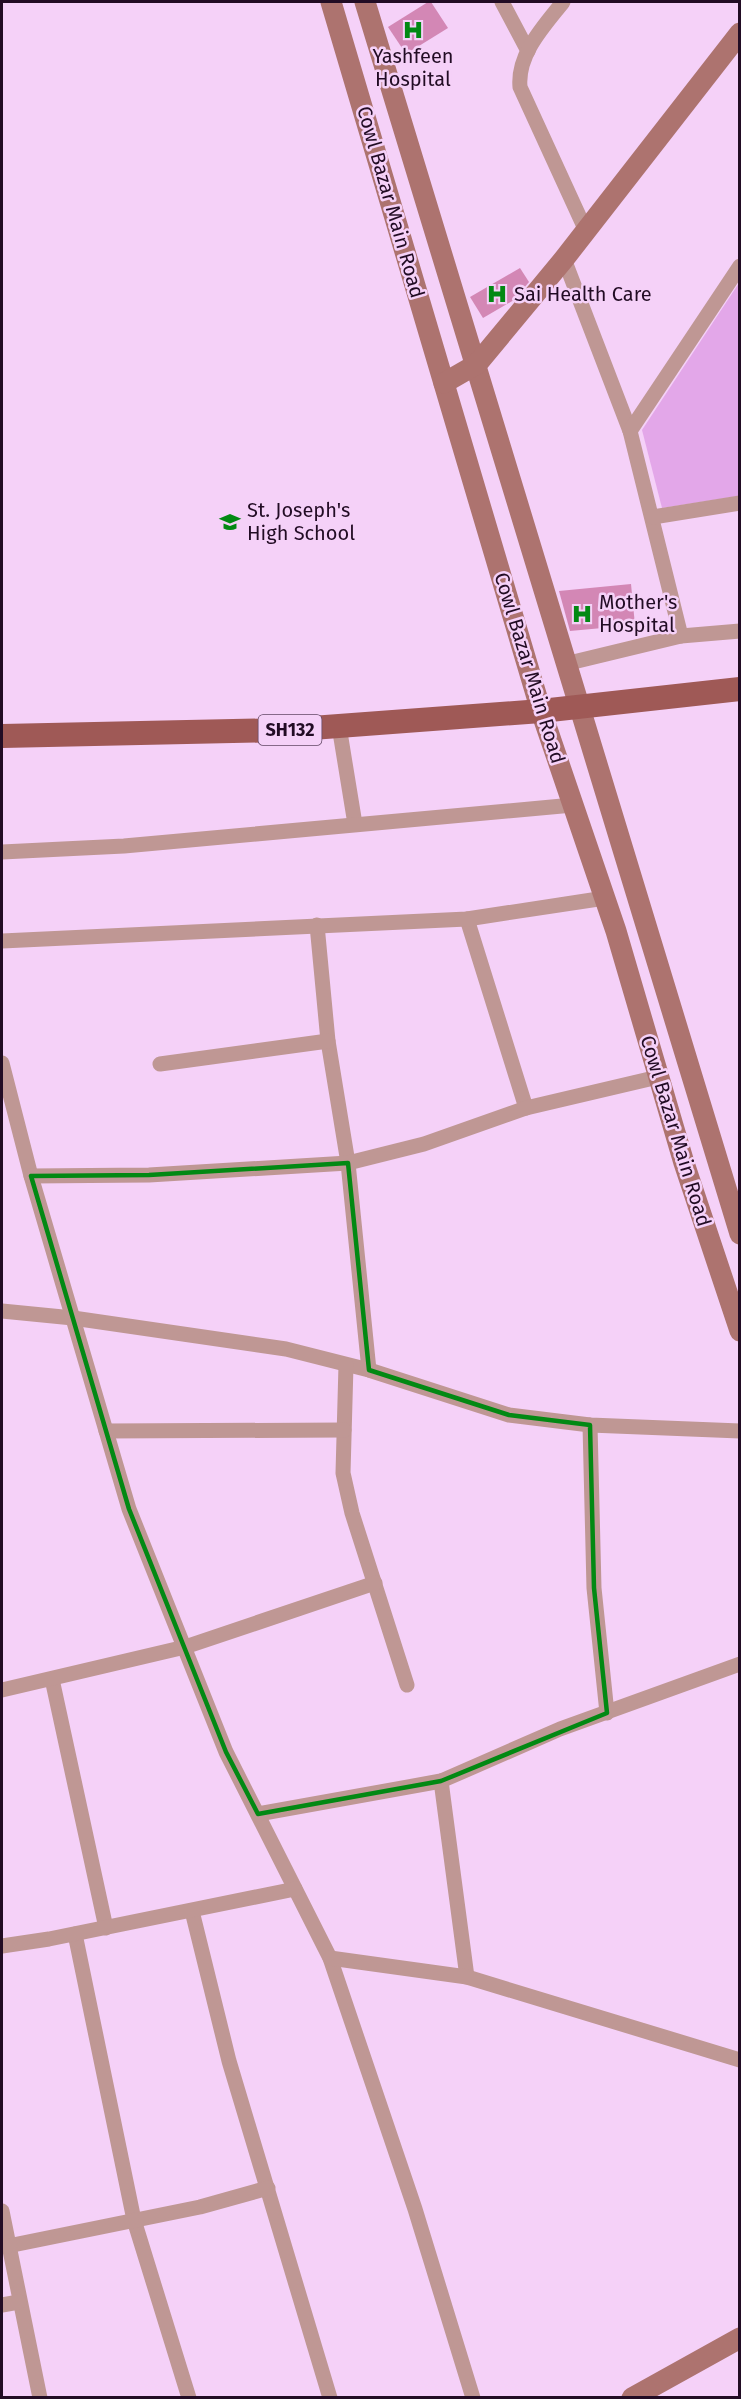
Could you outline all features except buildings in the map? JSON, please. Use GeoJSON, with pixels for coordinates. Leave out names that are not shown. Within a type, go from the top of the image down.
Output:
{"type":"FeatureCollection","features":[{"type":"Feature","properties":{"kind":"main road","name":"SH132"},"geometry":{"type":"LineString","coordinates":[[2,736],[285,730],[541,711],[740,689]]}},
{"type":"Feature","properties":{"kind":"street","name":"Cowl Bazar Main Road"},"geometry":{"type":"LineString","coordinates":[[331,2],[541,711],[604,898],[658,1077],[740,1331]]}},
{"type":"Feature","properties":{"kind":"street","name":"Cowl Bazar Main Road"},"geometry":{"type":"LineString","coordinates":[[365,2],[740,1233]]}},
{"type":"Feature","properties":{"kind":"street"},"geometry":{"type":"LineString","coordinates":[[502,2],[528,51]]}},
{"type":"Feature","properties":{"kind":"street"},"geometry":{"type":"LineString","coordinates":[[563,2],[521,64],[520,87],[586,231]]}},
{"type":"Feature","properties":{"kind":"street"},"geometry":{"type":"LineString","coordinates":[[444,382],[477,364],[564,259],[740,33]]}},
{"type":"Feature","properties":{"kind":"street"},"geometry":{"type":"LineString","coordinates":[[564,259],[630,431],[681,636]]}},
{"type":"Feature","properties":{"kind":"street"},"geometry":{"type":"LineString","coordinates":[[630,431],[740,266]]}},
{"type":"Feature","properties":{"kind":"street"},"geometry":{"type":"LineString","coordinates":[[653,517],[740,503]]}},
{"type":"Feature","properties":{"kind":"street"},"geometry":{"type":"LineString","coordinates":[[566,664],[681,636],[740,631]]}},
{"type":"Feature","properties":{"kind":"street"},"geometry":{"type":"LineString","coordinates":[[339,726],[355,824]]}},
{"type":"Feature","properties":{"kind":"street"},"geometry":{"type":"LineString","coordinates":[[2,852],[124,846],[573,805]]}},
{"type":"Feature","properties":{"kind":"street"},"geometry":{"type":"LineString","coordinates":[[2,941],[467,919],[604,898]]}},
{"type":"Feature","properties":{"kind":"street"},"geometry":{"type":"LineString","coordinates":[[467,919],[526,1107]]}},
{"type":"Feature","properties":{"kind":"street"},"geometry":{"type":"LineString","coordinates":[[317,925],[328,1041],[348,1163],[369,1370]]}},
{"type":"Feature","properties":{"kind":"street"},"geometry":{"type":"LineString","coordinates":[[160,1064],[328,1041]]}},
{"type":"Feature","properties":{"kind":"street"},"geometry":{"type":"LineString","coordinates":[[2,1063],[31,1176],[129,1509],[226,1752],[330,1958],[415,2209],[473,2397]]}},
{"type":"Feature","properties":{"kind":"street"},"geometry":{"type":"LineString","coordinates":[[31,1176],[148,1175],[348,1163],[424,1144],[526,1107],[658,1077]]}},
{"type":"Feature","properties":{"kind":"street"},"geometry":{"type":"LineString","coordinates":[[2,1311],[73,1318],[286,1349],[369,1370],[509,1415],[590,1425],[740,1431]]}},
{"type":"Feature","properties":{"kind":"street"},"geometry":{"type":"LineString","coordinates":[[346,1365],[343,1473],[407,1685]]}},
{"type":"Feature","properties":{"kind":"street"},"geometry":{"type":"LineString","coordinates":[[590,1425],[594,1587],[607,1713]]}},
{"type":"Feature","properties":{"kind":"street"},"geometry":{"type":"LineString","coordinates":[[106,1431],[344,1430]]}},
{"type":"Feature","properties":{"kind":"street"},"geometry":{"type":"LineString","coordinates":[[2,1690],[185,1647],[375,1583]]}},
{"type":"Feature","properties":{"kind":"street"},"geometry":{"type":"LineString","coordinates":[[258,1814],[441,1781],[560,1729],[740,1664]]}},
{"type":"Feature","properties":{"kind":"street"},"geometry":{"type":"LineString","coordinates":[[52,1679],[105,1928]]}},
{"type":"Feature","properties":{"kind":"street"},"geometry":{"type":"LineString","coordinates":[[441,1781],[467,1977]]}},
{"type":"Feature","properties":{"kind":"street"},"geometry":{"type":"LineString","coordinates":[[2,1946],[75,1934],[295,1890]]}},
{"type":"Feature","properties":{"kind":"street"},"geometry":{"type":"LineString","coordinates":[[192,1911],[229,2061],[330,2397]]}},
{"type":"Feature","properties":{"kind":"street"},"geometry":{"type":"LineString","coordinates":[[75,1934],[135,2220],[189,2397]]}},
{"type":"Feature","properties":{"kind":"street"},"geometry":{"type":"LineString","coordinates":[[330,1958],[467,1977],[740,2060]]}},
{"type":"Feature","properties":{"kind":"street"},"geometry":{"type":"LineString","coordinates":[[8,2246],[200,2207],[267,2188]]}},
{"type":"Feature","properties":{"kind":"street"},"geometry":{"type":"LineString","coordinates":[[2,2211],[40,2397]]}},
{"type":"Feature","properties":{"kind":"street"},"geometry":{"type":"LineString","coordinates":[[2,2305],[19,2302]]}},
{"type":"Feature","properties":{"kind":"street"},"geometry":{"type":"LineString","coordinates":[[632,2397],[740,2338]]}},
{"type":"Feature","properties":{"kind":"highlighted area"},"geometry":{"type":"Polygon","coordinates":[[[348,1163],[369,1370],[509,1415],[590,1425],[594,1588],[607,1713],[441,1781],[258,1814],[226,1752],[129,1509],[31,1176],[149,1175],[348,1163]]]}},
{"type":"Feature","properties":{"kind":"shaded area"},"geometry":{"type":"Polygon","coordinates":[[[739,283],[739,496],[662,508],[642,430],[739,283]]]}},
{"type":"Feature","properties":{"kind":"place","name":"Yashfeen Hospital"},"geometry":{"type":"Point","coordinates":[413,30]}},
{"type":"Feature","properties":{"kind":"place","name":"Sai Health Care"},"geometry":{"type":"Point","coordinates":[497,294]}},
{"type":"Feature","properties":{"kind":"place","name":"St. Joseph's High School"},"geometry":{"type":"Point","coordinates":[230,522]}},
{"type":"Feature","properties":{"kind":"place","name":"Mother's Hospital"},"geometry":{"type":"Point","coordinates":[582,614]}}]}
